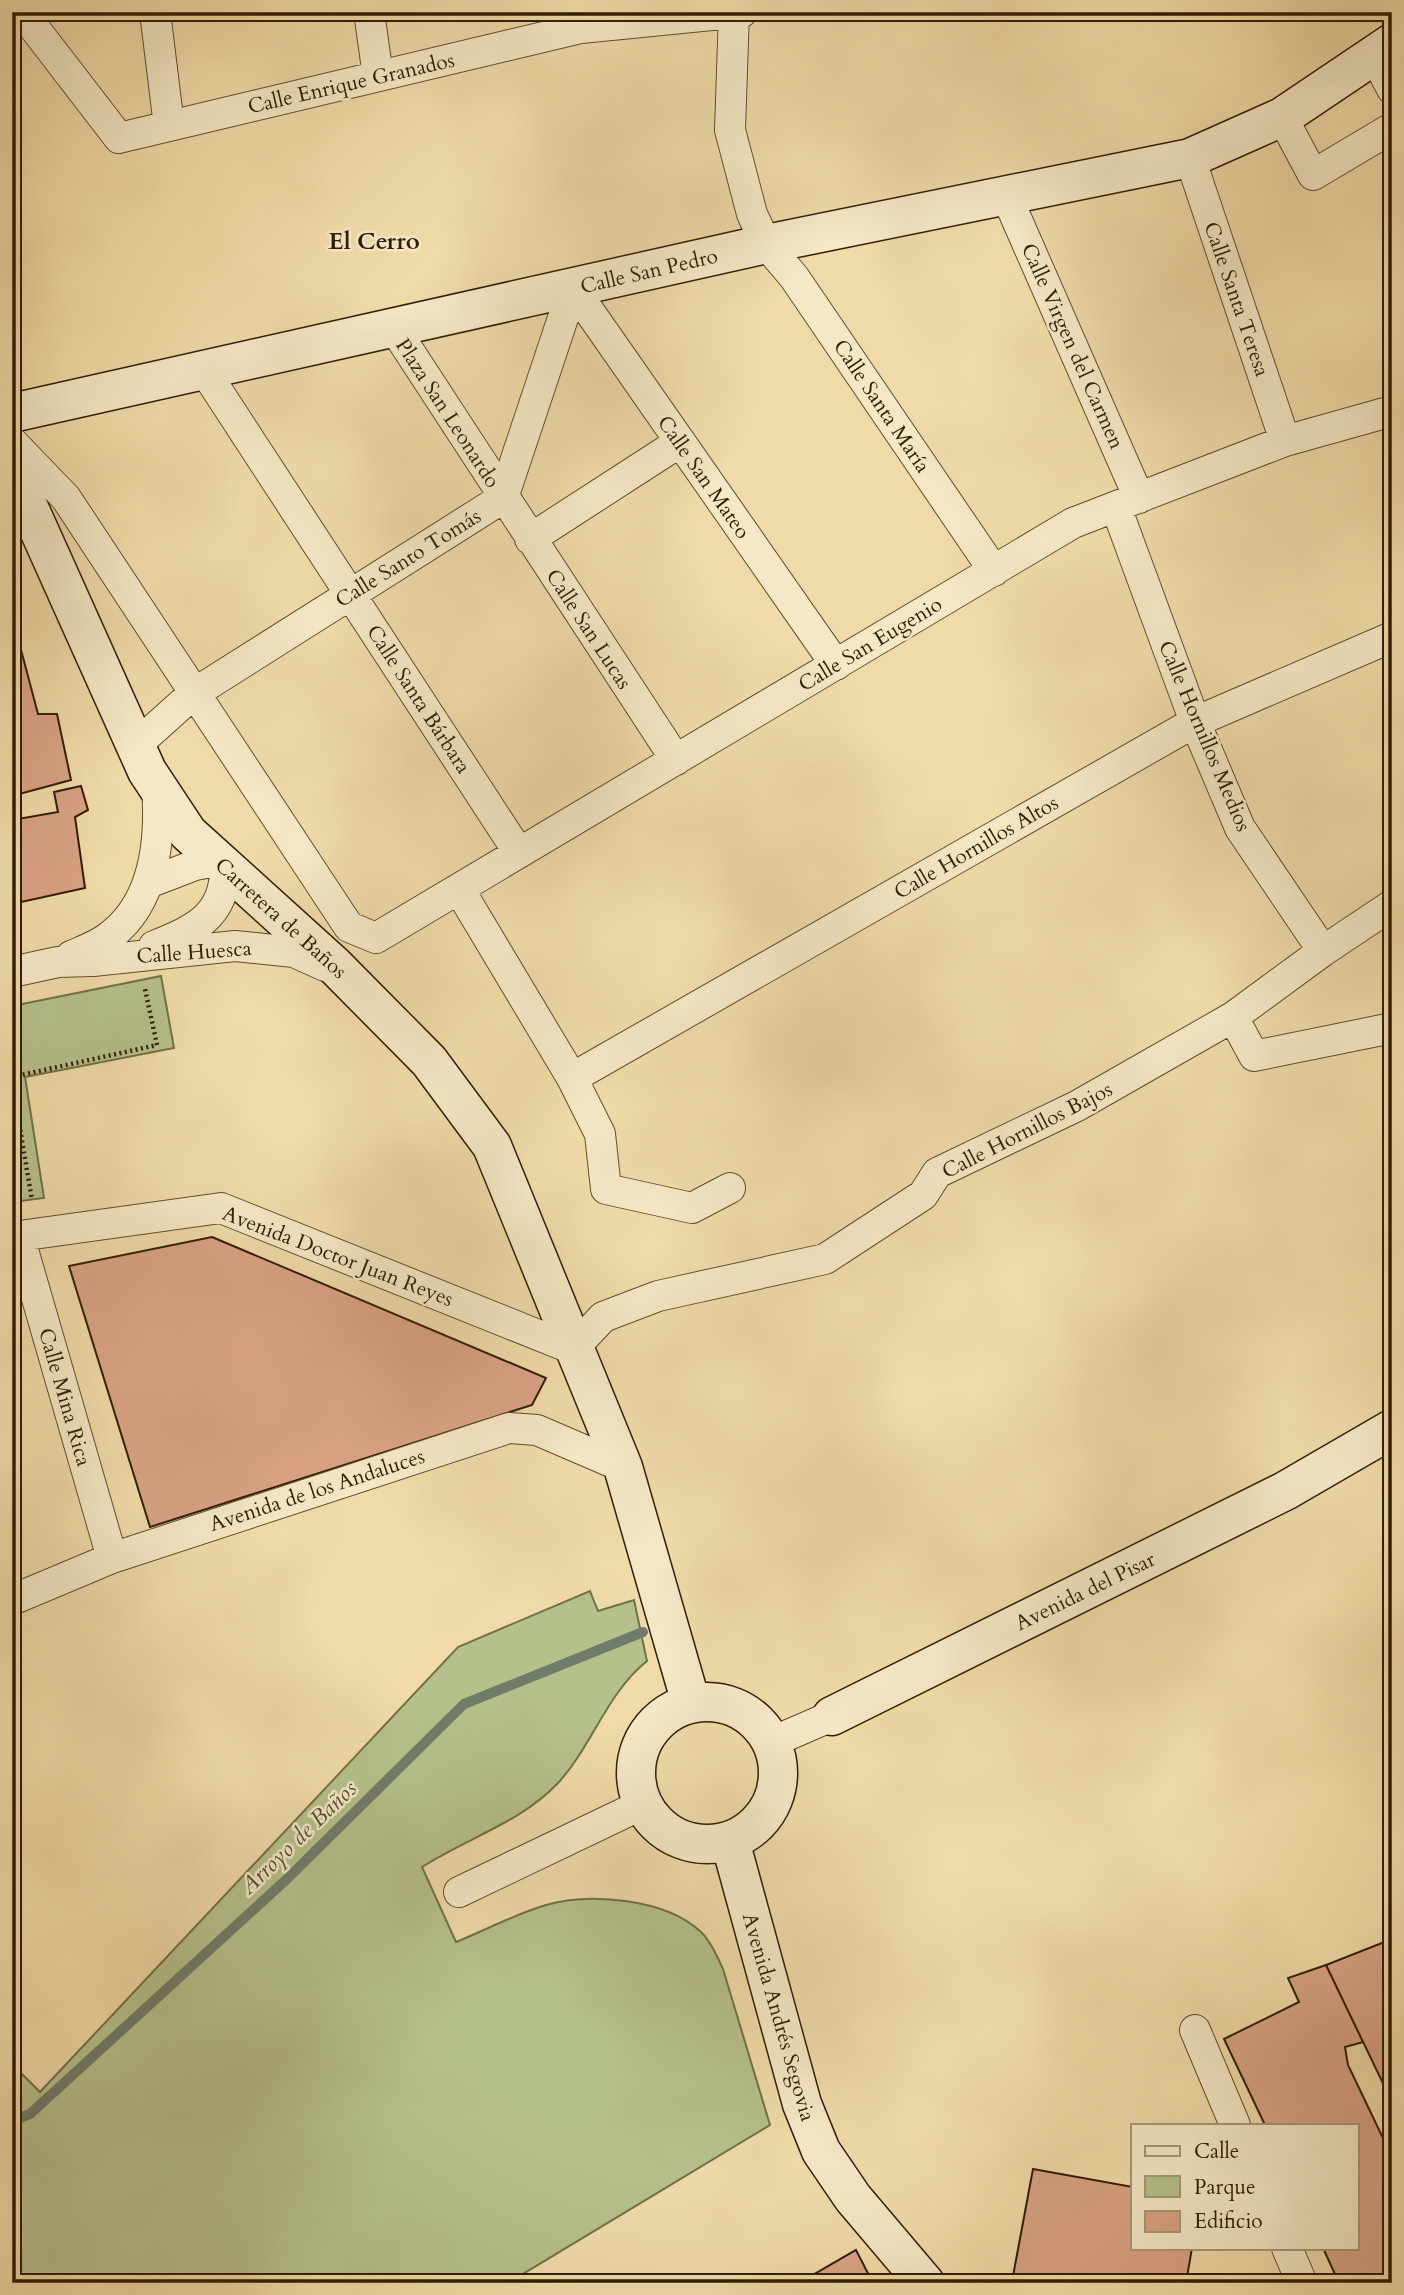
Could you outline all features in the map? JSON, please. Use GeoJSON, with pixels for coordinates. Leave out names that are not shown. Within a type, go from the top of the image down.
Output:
{"type":"FeatureCollection","features":[{"type":"Feature","properties":{"kind":"main road","name":"Calle San Pedro"},"geometry":{"type":"LineString","coordinates":[[12,413],[766,244],[1190,158],[1282,117],[1383,49]]}},
{"type":"Feature","properties":{"kind":"main road","name":"Carretera de Baños"},"geometry":{"type":"LineString","coordinates":[[12,470],[135,746],[157,787],[188,833],[348,978],[429,1061],[492,1146],[573,1349]]}},
{"type":"Feature","properties":{"kind":"main road"},"geometry":{"type":"LineString","coordinates":[[573,1349],[623,1467],[691,1703]]}},
{"type":"Feature","properties":{"kind":"main road","name":"Avenida del Pisar"},"geometry":{"type":"LineString","coordinates":[[832,1716],[1285,1491],[1392,1429]]}},
{"type":"Feature","properties":{"kind":"main road"},"geometry":{"type":"LineString","coordinates":[[712,1702],[734,1706],[760,1724],[772,1742],[778,1775],[771,1806],[758,1824],[730,1841],[695,1844],[673,1836],[655,1822],[643,1804],[638,1792],[636,1758],[645,1736],[670,1712],[691,1703],[712,1702]]}},
{"type":"Feature","properties":{"kind":"main road","name":"Avenida Andrés Segovia"},"geometry":{"type":"LineString","coordinates":[[730,1841],[802,2104],[816,2140],[853,2197],[925,2283]]}},
{"type":"Feature","properties":{"kind":"street","name":"Calle Enrique Granados"},"geometry":{"type":"LineString","coordinates":[[22,12],[119,138],[378,76],[580,20],[737,13]]}},
{"type":"Feature","properties":{"kind":"street"},"geometry":{"type":"LineString","coordinates":[[155,12],[169,126]]}},
{"type":"Feature","properties":{"kind":"street"},"geometry":{"type":"LineString","coordinates":[[369,12],[378,76]]}},
{"type":"Feature","properties":{"kind":"street","name":"Calle Santa María"},"geometry":{"type":"LineString","coordinates":[[737,13],[730,130],[752,214],[766,244],[794,277],[994,571]]}},
{"type":"Feature","properties":{"kind":"street","name":"Calle San Pedro"},"geometry":{"type":"LineString","coordinates":[[1383,49],[1392,89]]}},
{"type":"Feature","properties":{"kind":"street"},"geometry":{"type":"LineString","coordinates":[[1282,117],[1313,175],[1392,128]]}},
{"type":"Feature","properties":{"kind":"street","name":"Calle Santa Teresa"},"geometry":{"type":"LineString","coordinates":[[1190,158],[1285,441]]}},
{"type":"Feature","properties":{"kind":"street","name":"Calle Virgen del Carmen"},"geometry":{"type":"LineString","coordinates":[[1006,195],[1128,502]]}},
{"type":"Feature","properties":{"kind":"street","name":"Calle San Mateo"},"geometry":{"type":"LineString","coordinates":[[573,288],[836,665]]}},
{"type":"Feature","properties":{"kind":"street","name":"Calle Santo Tomás"},"geometry":{"type":"LineString","coordinates":[[135,746],[193,694],[503,498],[573,288]]}},
{"type":"Feature","properties":{"kind":"street","name":"Plaza San Leonardo"},"geometry":{"type":"LineString","coordinates":[[394,328],[503,498]]}},
{"type":"Feature","properties":{"kind":"street","name":"Calle Santa Bárbara"},"geometry":{"type":"LineString","coordinates":[[204,370],[519,853]]}},
{"type":"Feature","properties":{"kind":"street","name":"Calle San Eugenio"},"geometry":{"type":"LineString","coordinates":[[193,694],[349,927],[376,938],[1073,523],[1285,441],[1392,411]]}},
{"type":"Feature","properties":{"kind":"street"},"geometry":{"type":"LineString","coordinates":[[12,442],[66,498],[193,694]]}},
{"type":"Feature","properties":{"kind":"street"},"geometry":{"type":"LineString","coordinates":[[530,539],[680,442]]}},
{"type":"Feature","properties":{"kind":"street","name":"Calle San Lucas"},"geometry":{"type":"LineString","coordinates":[[503,498],[676,760]]}},
{"type":"Feature","properties":{"kind":"street","name":"Calle Hornillos Medios"},"geometry":{"type":"LineString","coordinates":[[1128,502],[1195,722],[1240,828],[1323,951]]}},
{"type":"Feature","properties":{"kind":"street","name":"Calle Hornillos Altos"},"geometry":{"type":"LineString","coordinates":[[572,1079],[1195,722],[1392,637]]}},
{"type":"Feature","properties":{"kind":"street","name":"Calle Huesca"},"geometry":{"type":"LineString","coordinates":[[58,962],[111,936],[137,905],[152,872],[158,832],[157,787]]}},
{"type":"Feature","properties":{"kind":"street"},"geometry":{"type":"LineString","coordinates":[[148,883],[182,869],[221,864]]}},
{"type":"Feature","properties":{"kind":"street","name":"Calle Huesca"},"geometry":{"type":"LineString","coordinates":[[117,958],[172,938],[205,919],[223,892],[221,864]]}},
{"type":"Feature","properties":{"kind":"street"},"geometry":{"type":"LineString","coordinates":[[459,889],[572,1079],[600,1134],[606,1189],[692,1208],[730,1188]]}},
{"type":"Feature","properties":{"kind":"street","name":"Calle Hornillos Bajos"},"geometry":{"type":"LineString","coordinates":[[573,1349],[603,1317],[658,1296],[825,1259],[923,1195],[937,1173],[1077,1106],[1233,1017],[1323,951],[1392,905]]}},
{"type":"Feature","properties":{"kind":"street","name":"Calle Huesca"},"geometry":{"type":"LineString","coordinates":[[12,972],[58,962],[235,946],[278,949],[309,957],[348,978]]}},
{"type":"Feature","properties":{"kind":"street"},"geometry":{"type":"LineString","coordinates":[[1233,1017],[1254,1056],[1392,1028]]}},
{"type":"Feature","properties":{"kind":"street","name":"Avenida Doctor Juan Reyes"},"geometry":{"type":"LineString","coordinates":[[15,1237],[221,1208],[573,1349]]}},
{"type":"Feature","properties":{"kind":"street","name":"Calle Mina Rica"},"geometry":{"type":"LineString","coordinates":[[15,1237],[112,1558]]}},
{"type":"Feature","properties":{"kind":"street","name":"Avenida de los Andaluces"},"geometry":{"type":"LineString","coordinates":[[12,1600],[112,1558],[509,1428],[537,1430],[623,1467]]}},
{"type":"Feature","properties":{"kind":"street","name":"Avenida del Pisar"},"geometry":{"type":"LineString","coordinates":[[772,1742],[832,1716]]}},
{"type":"Feature","properties":{"kind":"street"},"geometry":{"type":"LineString","coordinates":[[459,1892],[643,1804]]}},
{"type":"Feature","properties":{"kind":"street"},"geometry":{"type":"LineString","coordinates":[[1195,2030],[1235,2124]]}},
{"type":"Feature","properties":{"kind":"street"},"geometry":{"type":"LineString","coordinates":[[1288,2250],[1302,2283]]}},
{"type":"Feature","properties":{"kind":"path"},"geometry":{"type":"LineString","coordinates":[[32,1200],[12,1079],[157,1045],[143,980]]}},
{"type":"Feature","properties":{"kind":"path"},"geometry":{"type":"LineString","coordinates":[[12,1122],[19,1121]]}},
{"type":"Feature","properties":{"kind":"green space"},"geometry":{"type":"Polygon","coordinates":[[[161,976],[174,1048],[25,1077],[44,1198],[12,1202],[12,1006],[161,976]]]}},
{"type":"Feature","properties":{"kind":"green space"},"geometry":{"type":"Polygon","coordinates":[[[590,1591],[598,1611],[634,1600],[647,1661],[621,1688],[571,1767],[544,1796],[511,1819],[422,1867],[456,1942],[534,1909],[584,1899],[627,1901],[648,1906],[668,1912],[701,1932],[714,1949],[723,1969],[770,2125],[508,2283],[12,2283],[12,2064],[40,2092],[458,1647],[590,1591]]]}},
{"type":"Feature","properties":{"kind":"building"},"geometry":{"type":"Polygon","coordinates":[[[20,646],[38,714],[57,714],[71,780],[12,796],[12,647],[20,646]]]}},
{"type":"Feature","properties":{"kind":"building"},"geometry":{"type":"Polygon","coordinates":[[[81,786],[88,810],[75,817],[85,888],[12,904],[12,820],[58,812],[54,792],[81,786]]]}},
{"type":"Feature","properties":{"kind":"building"},"geometry":{"type":"Polygon","coordinates":[[[212,1237],[546,1378],[532,1405],[150,1527],[69,1266],[212,1237]]]}},
{"type":"Feature","properties":{"kind":"building"},"geometry":{"type":"Polygon","coordinates":[[[1392,1939],[1392,2102],[1326,1965],[1392,1939]]]}},
{"type":"Feature","properties":{"kind":"building"},"geometry":{"type":"Polygon","coordinates":[[[1326,1965],[1363,2042],[1345,2047],[1348,2065],[1392,2157],[1392,2283],[1339,2283],[1324,2250],[1358,2250],[1358,2124],[1265,2124],[1224,2039],[1299,2002],[1288,1978],[1326,1965]]]}},
{"type":"Feature","properties":{"kind":"building"},"geometry":{"type":"Polygon","coordinates":[[[1033,2169],[1131,2187],[1131,2250],[1192,2250],[1186,2283],[1046,2283],[1013,2276],[1033,2169]]]}},
{"type":"Feature","properties":{"kind":"building"},"geometry":{"type":"Polygon","coordinates":[[[856,2250],[873,2283],[799,2283],[856,2250]]]}},
{"type":"Feature","properties":{"kind":"waterway","name":"Arroyo de Baños"},"geometry":{"type":"LineString","coordinates":[[12,2121],[30,2114],[288,1878],[464,1704],[643,1632]]}},
{"type":"Feature","properties":{"kind":"district","name":"El Cerro"},"geometry":{"type":"Point","coordinates":[374,241]}}]}
